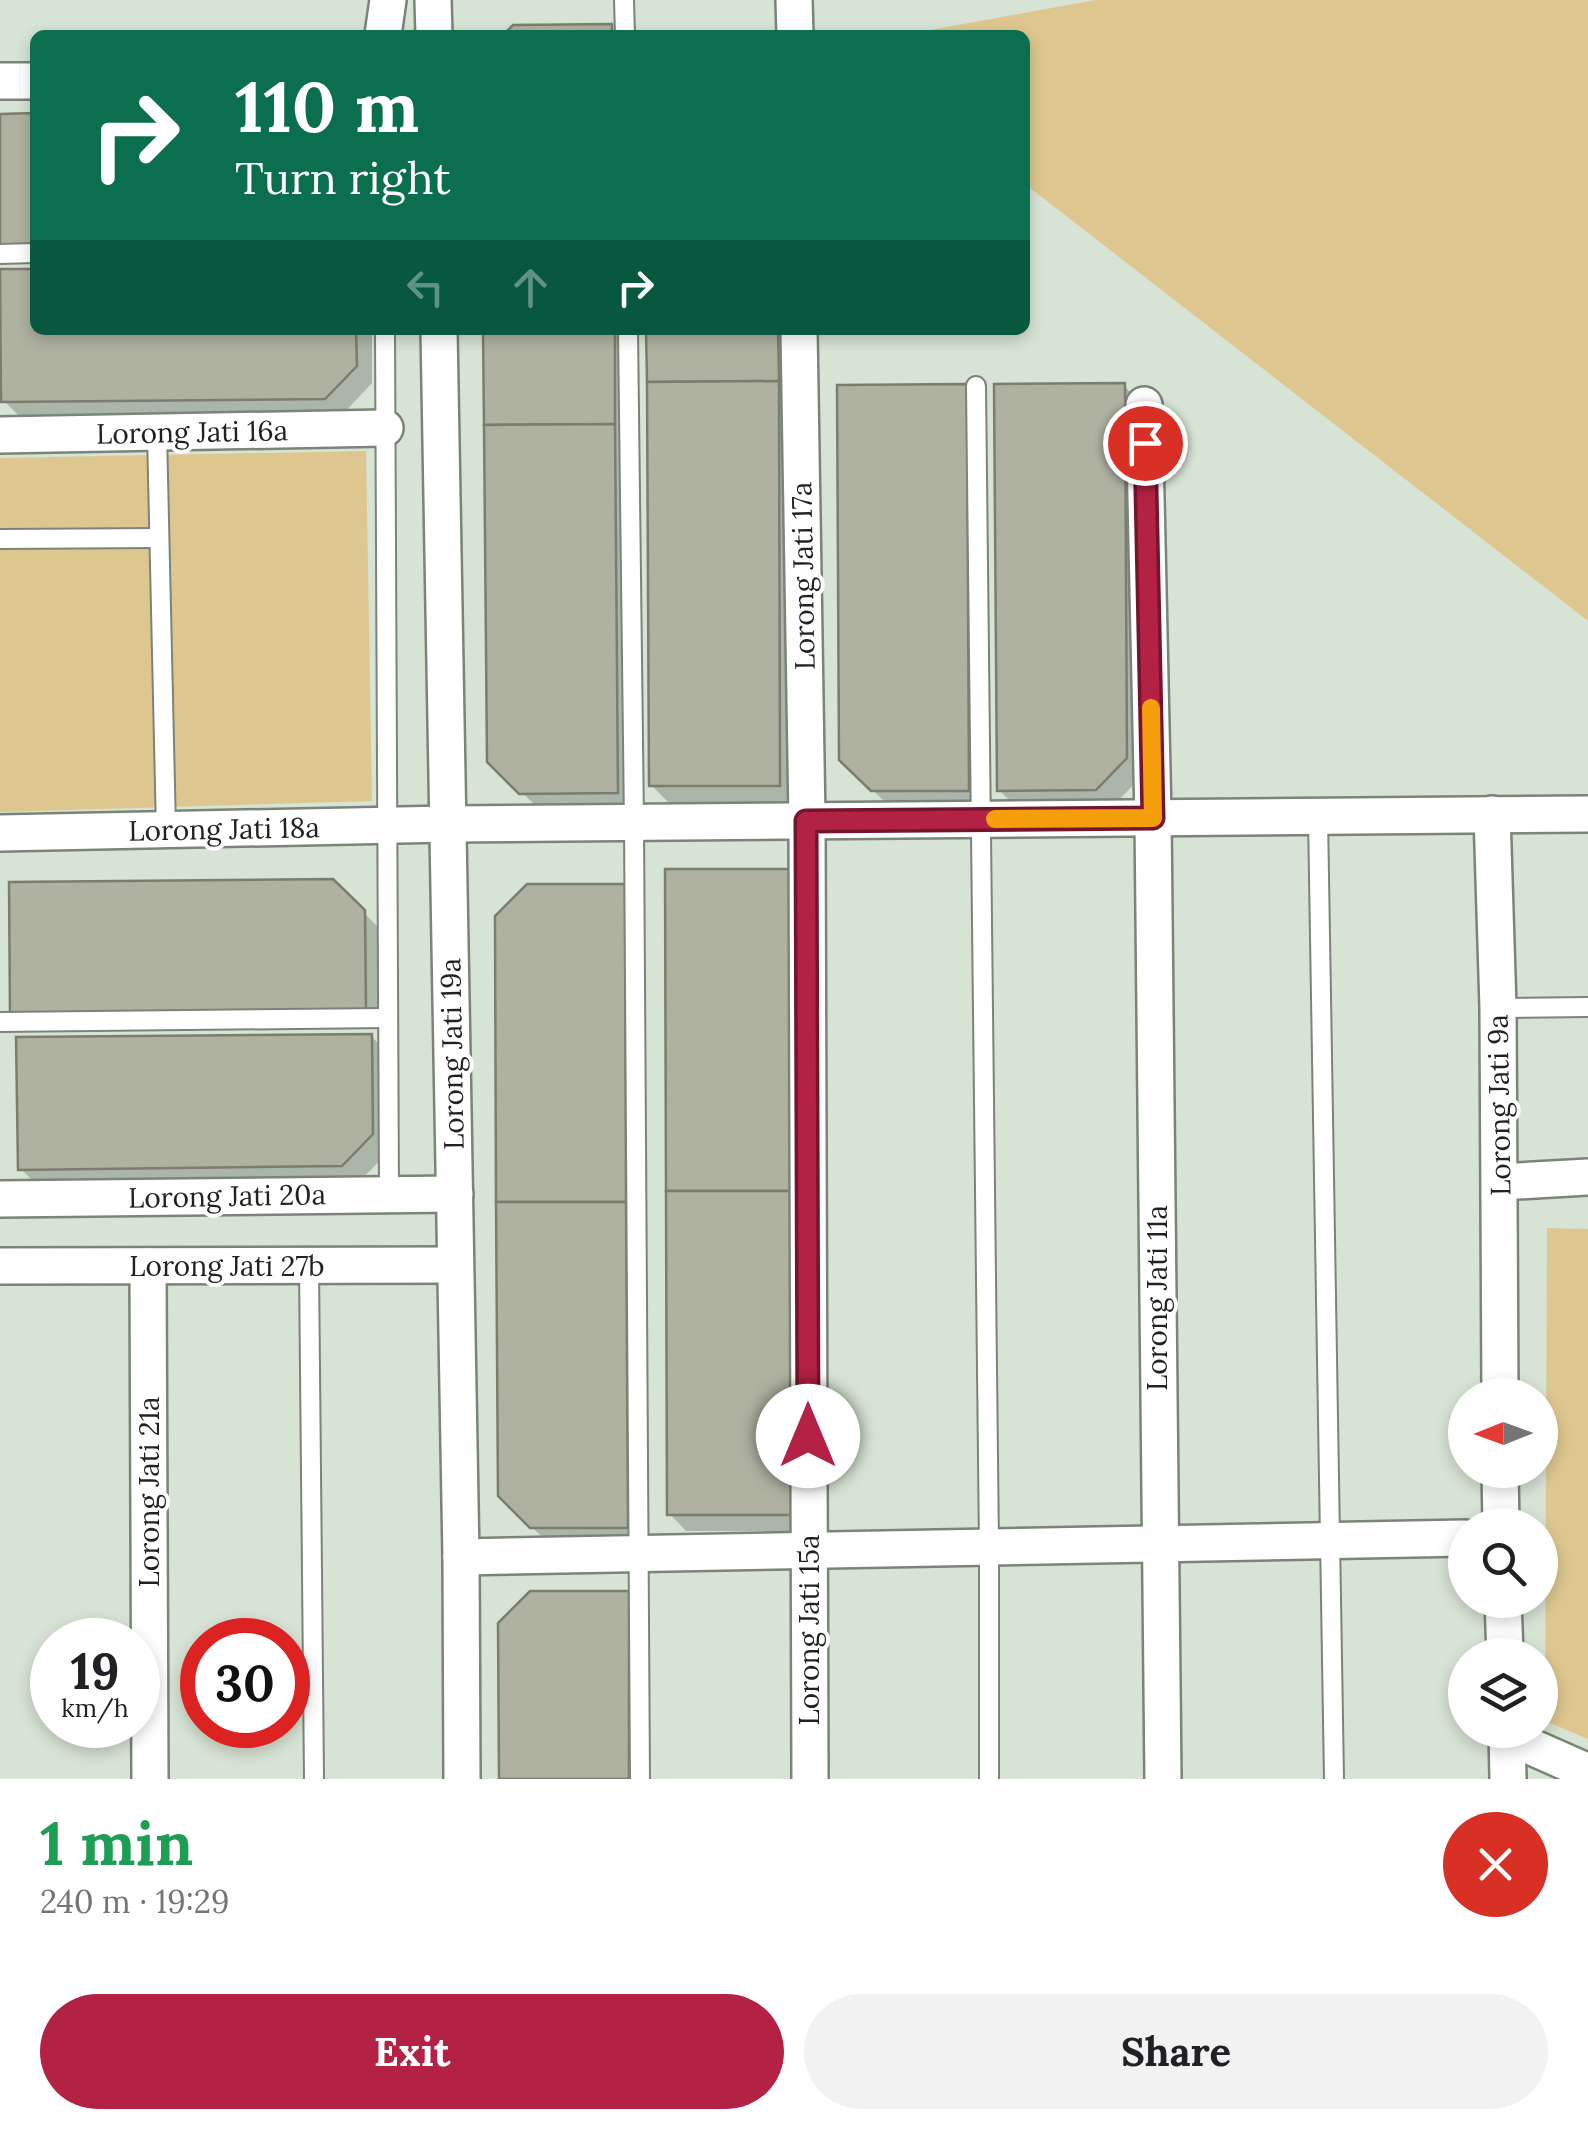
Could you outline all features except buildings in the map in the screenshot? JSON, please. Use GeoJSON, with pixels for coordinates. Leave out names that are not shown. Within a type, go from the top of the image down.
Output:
{"type":"FeatureCollection","features":[{"type":"Feature","properties":{"kind":"street"},"geometry":{"type":"LineString","coordinates":[[383,30],[388,0]]}},
{"type":"Feature","properties":{"kind":"street"},"geometry":{"type":"LineString","coordinates":[[433,0],[434,30]]}},
{"type":"Feature","properties":{"kind":"street"},"geometry":{"type":"LineString","coordinates":[[794,0],[794,30]]}},
{"type":"Feature","properties":{"kind":"street"},"geometry":{"type":"LineString","coordinates":[[0,81],[30,81]]}},
{"type":"Feature","properties":{"kind":"street","name":"Lorong Jati 19a"},"geometry":{"type":"LineString","coordinates":[[439,335],[462,1779]]}},
{"type":"Feature","properties":{"kind":"street","name":"Lorong Jati 17a"},"geometry":{"type":"LineString","coordinates":[[799,335],[806,821]]}},
{"type":"Feature","properties":{"kind":"street","name":"Lorong Jati 11a"},"geometry":{"type":"LineString","coordinates":[[1144,406],[1153,818],[1163,1779]]}},
{"type":"Feature","properties":{"kind":"street","name":"Lorong Jati 16a"},"geometry":{"type":"LineString","coordinates":[[0,435],[385,428]]}},
{"type":"Feature","properties":{"kind":"street","name":"Lorong Jati 9a"},"geometry":{"type":"LineString","coordinates":[[1492,814],[1498,1008],[1500,1378]]}},
{"type":"Feature","properties":{"kind":"street","name":"Lorong Jati 18a"},"geometry":{"type":"LineString","coordinates":[[0,833],[448,824],[1588,814]]}},
{"type":"Feature","properties":{"kind":"street","name":"Lorong Jati 15a"},"geometry":{"type":"LineString","coordinates":[[806,821],[810,1779]]}},
{"type":"Feature","properties":{"kind":"street"},"geometry":{"type":"LineString","coordinates":[[1500,1182],[1588,1177]]}},
{"type":"Feature","properties":{"kind":"street","name":"Lorong Jati 20a"},"geometry":{"type":"LineString","coordinates":[[0,1199],[455,1194]]}},
{"type":"Feature","properties":{"kind":"street","name":"Lorong Jati 27b"},"geometry":{"type":"LineString","coordinates":[[0,1266],[454,1265]]}},
{"type":"Feature","properties":{"kind":"street","name":"Lorong Jati 21a"},"geometry":{"type":"LineString","coordinates":[[148,1266],[150,1779]]}},
{"type":"Feature","properties":{"kind":"street"},"geometry":{"type":"LineString","coordinates":[[461,1557],[1448,1538]]}},
{"type":"Feature","properties":{"kind":"street"},"geometry":{"type":"LineString","coordinates":[[1507,1748],[1508,1779]]}},
{"type":"Feature","properties":{"kind":"street"},"geometry":{"type":"LineString","coordinates":[[1538,1748],[1588,1772]]}},
{"type":"Feature","properties":{"kind":"lane"},"geometry":{"type":"LineString","coordinates":[[624,0],[624,30]]}},
{"type":"Feature","properties":{"kind":"lane"},"geometry":{"type":"LineString","coordinates":[[0,254],[30,254]]}},
{"type":"Feature","properties":{"kind":"lane"},"geometry":{"type":"LineString","coordinates":[[386,335],[389,1194]]}},
{"type":"Feature","properties":{"kind":"lane"},"geometry":{"type":"LineString","coordinates":[[628,335],[640,1779]]}},
{"type":"Feature","properties":{"kind":"lane"},"geometry":{"type":"LineString","coordinates":[[976,386],[989,1779]]}},
{"type":"Feature","properties":{"kind":"lane"},"geometry":{"type":"LineString","coordinates":[[157,432],[166,830]]}},
{"type":"Feature","properties":{"kind":"lane"},"geometry":{"type":"LineString","coordinates":[[0,538],[159,538]]}},
{"type":"Feature","properties":{"kind":"lane"},"geometry":{"type":"LineString","coordinates":[[1318,816],[1334,1779]]}},
{"type":"Feature","properties":{"kind":"lane"},"geometry":{"type":"LineString","coordinates":[[1498,1008],[1588,1007]]}},
{"type":"Feature","properties":{"kind":"lane"},"geometry":{"type":"LineString","coordinates":[[0,1022],[388,1018]]}},
{"type":"Feature","properties":{"kind":"lane"},"geometry":{"type":"LineString","coordinates":[[310,1266],[314,1779]]}},
{"type":"Feature","properties":{"kind":"shaded area"},"geometry":{"type":"Polygon","coordinates":[[[1095,0],[1588,0],[1588,621],[1030,188],[1030,30],[930,30],[1095,0]]]}},
{"type":"Feature","properties":{"kind":"shaded area"},"geometry":{"type":"Polygon","coordinates":[[[366,451],[372,801],[0,812],[0,458],[366,451]]]}},
{"type":"Feature","properties":{"kind":"shaded area"},"geometry":{"type":"Polygon","coordinates":[[[1547,1228],[1588,1229],[1588,1739],[1558,1726],[1558,1638],[1545,1638],[1545,1618],[1558,1618],[1558,1508],[1546,1508],[1546,1488],[1558,1488],[1558,1378],[1546,1378],[1547,1228]]]}},
{"type":"Feature","properties":{"kind":"slow traffic"},"geometry":{"type":"LineString","coordinates":[[995,819],[1153,818],[1151,708]]}},
{"type":"Feature","properties":{"kind":"route"},"geometry":{"type":"LineString","coordinates":[[808,1436],[806,821],[1153,818],[1145,443]]}}]}
